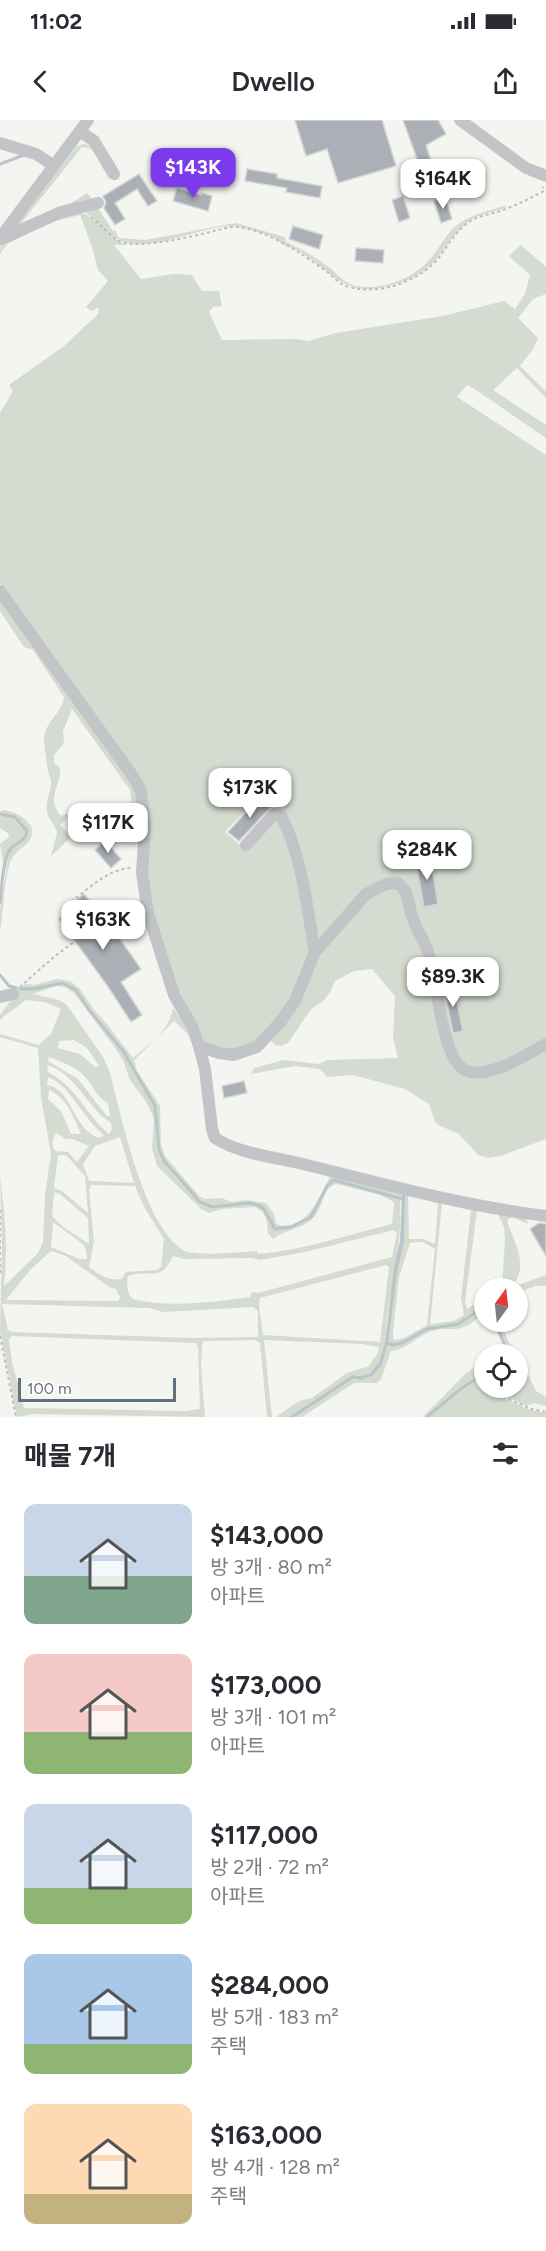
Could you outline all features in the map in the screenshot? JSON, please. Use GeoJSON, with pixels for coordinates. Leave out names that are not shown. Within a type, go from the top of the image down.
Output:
{"type":"FeatureCollection","features":[{"type":"Feature","properties":{"kind":"street"},"geometry":{"type":"LineString","coordinates":[[0,238],[88,120]]}},
{"type":"Feature","properties":{"kind":"street"},"geometry":{"type":"LineString","coordinates":[[460,120],[526,168],[544,175]]}},
{"type":"Feature","properties":{"kind":"street"},"geometry":{"type":"LineString","coordinates":[[80,131],[94,141],[114,174]]}},
{"type":"Feature","properties":{"kind":"street"},"geometry":{"type":"LineString","coordinates":[[0,143],[36,154],[53,165]]}},
{"type":"Feature","properties":{"kind":"street"},"geometry":{"type":"LineString","coordinates":[[0,238],[50,217],[98,203]]}},
{"type":"Feature","properties":{"kind":"street"},"geometry":{"type":"LineString","coordinates":[[0,591],[132,775],[141,791],[145,826],[143,889],[161,958],[174,995],[192,1026],[199,1046],[205,1069],[215,1138],[223,1143],[417,1191],[505,1210],[546,1216]]}},
{"type":"Feature","properties":{"kind":"street"},"geometry":{"type":"LineString","coordinates":[[246,845],[274,814],[281,816],[288,828],[302,878],[315,952]]}},
{"type":"Feature","properties":{"kind":"street"},"geometry":{"type":"LineString","coordinates":[[199,1046],[233,1055],[257,1047],[281,1021],[295,1001],[315,952],[366,894],[387,884],[398,883],[406,891],[412,916],[429,953],[447,1047],[456,1063],[465,1071],[496,1069],[546,1044]]}},
{"type":"Feature","properties":{"kind":"street"},"geometry":{"type":"LineString","coordinates":[[0,997],[13,994]]}},
{"type":"Feature","properties":{"kind":"path"},"geometry":{"type":"LineString","coordinates":[[75,209],[89,215],[116,239],[128,244],[164,241],[230,227],[244,229],[270,236],[284,246],[296,250],[342,284],[359,289],[381,289],[402,283],[428,268],[460,230],[472,220],[504,210],[544,191],[544,175]]}},
{"type":"Feature","properties":{"kind":"path"},"geometry":{"type":"LineString","coordinates":[[13,994],[55,956],[89,931],[69,903],[111,873],[122,869],[142,868]]}},
{"type":"Feature","properties":{"kind":"path"},"geometry":{"type":"LineString","coordinates":[[0,1210],[0,1273]]}},
{"type":"Feature","properties":{"kind":"path"},"geometry":{"type":"LineString","coordinates":[[0,1336],[16,1417]]}},
{"type":"Feature","properties":{"kind":"path"},"geometry":{"type":"LineString","coordinates":[[505,1398],[546,1412]]}},
{"type":"Feature","properties":{"kind":"shaded area"},"geometry":{"type":"Polygon","coordinates":[[[84,144],[90,146],[111,178],[109,179],[93,151],[82,147],[21,223],[70,204],[87,193],[94,202],[9,233],[77,146],[84,144]]]}},
{"type":"Feature","properties":{"kind":"shaded area"},"geometry":{"type":"Polygon","coordinates":[[[96,205],[119,238],[145,240],[236,223],[285,237],[286,242],[321,262],[347,282],[366,287],[387,285],[416,272],[431,258],[446,236],[457,225],[479,214],[507,207],[469,221],[455,234],[427,269],[396,284],[373,289],[348,285],[297,250],[271,236],[242,227],[221,227],[148,244],[122,241],[83,211],[96,205]]]}},
{"type":"Feature","properties":{"kind":"shaded area"},"geometry":{"type":"Polygon","coordinates":[[[78,212],[85,214],[114,238],[128,245],[114,245],[141,279],[174,274],[192,275],[202,291],[219,291],[222,306],[213,307],[209,312],[222,340],[295,339],[308,341],[336,333],[443,316],[504,301],[515,309],[525,294],[530,275],[509,256],[521,245],[546,267],[546,294],[533,299],[518,318],[538,338],[520,366],[546,392],[546,398],[517,368],[493,390],[546,425],[546,438],[467,385],[457,397],[546,455],[546,1042],[518,1058],[484,1070],[465,1068],[457,1061],[446,1034],[428,946],[415,918],[408,894],[398,881],[372,889],[361,897],[315,949],[303,878],[289,829],[282,814],[261,794],[225,832],[239,844],[242,842],[246,846],[274,815],[280,817],[287,829],[300,878],[314,951],[293,1000],[280,1020],[256,1046],[233,1053],[201,1045],[198,1031],[177,995],[152,921],[144,881],[147,826],[145,793],[128,762],[0,583],[0,413],[13,391],[9,385],[64,346],[98,314],[99,307],[91,311],[86,307],[108,281],[98,270],[80,215],[52,222],[7,244],[0,254],[0,247],[4,240],[19,231],[78,212]]]}},
{"type":"Feature","properties":{"kind":"shaded area"},"geometry":{"type":"Polygon","coordinates":[[[0,595],[125,772],[136,794],[141,819],[134,820],[130,790],[72,709],[63,731],[64,743],[54,755],[54,763],[60,768],[60,775],[54,803],[61,816],[75,811],[60,825],[71,837],[51,856],[57,833],[47,812],[51,782],[44,738],[47,727],[61,707],[64,697],[33,650],[24,647],[0,611],[0,595]]]}},
{"type":"Feature","properties":{"kind":"shaded area"},"geometry":{"type":"Polygon","coordinates":[[[2,810],[17,814],[27,821],[32,834],[29,841],[10,863],[0,932],[0,909],[9,853],[25,838],[28,831],[16,818],[0,813],[2,810]]]}},
{"type":"Feature","properties":{"kind":"shaded area"},"geometry":{"type":"Polygon","coordinates":[[[0,815],[15,818],[26,831],[23,838],[8,853],[0,897],[3,862],[0,844],[9,837],[8,833],[0,828],[0,815]]]}},
{"type":"Feature","properties":{"kind":"shaded area"},"geometry":{"type":"Polygon","coordinates":[[[397,885],[421,938],[455,1064],[481,1073],[546,1046],[546,1139],[501,1156],[488,1158],[478,1155],[459,1134],[436,1124],[429,1104],[405,1089],[353,1075],[327,1077],[320,1069],[295,1066],[251,1074],[254,1068],[284,1060],[319,1064],[327,1060],[398,1058],[393,1038],[395,996],[372,969],[354,971],[335,981],[331,991],[323,1001],[311,1009],[288,1043],[281,1046],[275,1045],[269,1039],[310,966],[367,895],[397,885]]]}},
{"type":"Feature","properties":{"kind":"shaded area"},"geometry":{"type":"Polygon","coordinates":[[[57,979],[70,981],[80,989],[133,1058],[163,1030],[173,1008],[192,1034],[189,1035],[174,1021],[134,1060],[137,1071],[160,1106],[161,1145],[165,1156],[200,1197],[204,1199],[221,1198],[232,1202],[245,1200],[266,1203],[274,1214],[276,1224],[286,1226],[295,1224],[291,1226],[275,1228],[265,1208],[256,1204],[207,1206],[179,1179],[165,1160],[160,1148],[156,1106],[124,1051],[90,1010],[77,989],[62,982],[20,988],[25,984],[34,985],[57,979]]]}},
{"type":"Feature","properties":{"kind":"shaded area"},"geometry":{"type":"Polygon","coordinates":[[[55,984],[68,986],[75,991],[88,1011],[122,1052],[154,1106],[158,1149],[163,1161],[178,1180],[206,1207],[256,1205],[263,1209],[274,1229],[280,1230],[307,1220],[317,1209],[328,1186],[334,1181],[400,1200],[399,1244],[387,1318],[385,1347],[382,1358],[373,1370],[361,1376],[358,1375],[289,1417],[276,1417],[299,1401],[312,1398],[347,1373],[369,1366],[378,1353],[379,1347],[362,1344],[264,1340],[272,1417],[267,1417],[260,1343],[255,1340],[204,1341],[201,1366],[205,1417],[33,1414],[17,1417],[0,1332],[2,1244],[0,1177],[6,1258],[4,1286],[38,1253],[43,1242],[45,1195],[51,1154],[41,1097],[38,1048],[0,1037],[0,1034],[39,1045],[51,1034],[61,1009],[45,1002],[25,1000],[0,1021],[0,1015],[19,989],[32,990],[55,984]],[[56,986],[33,994],[59,1000],[67,1005],[103,1057],[110,1073],[136,1169],[156,1218],[169,1237],[183,1250],[208,1254],[275,1252],[309,1246],[392,1224],[394,1202],[380,1195],[337,1184],[326,1193],[317,1213],[310,1221],[273,1239],[268,1233],[267,1221],[263,1212],[255,1207],[222,1209],[209,1213],[201,1209],[157,1166],[152,1148],[154,1121],[152,1114],[130,1080],[123,1060],[116,1049],[74,993],[65,987],[56,986]],[[74,1040],[59,1041],[58,1048],[80,1054],[95,1067],[99,1066],[87,1048],[74,1040]],[[49,1057],[48,1061],[78,1079],[107,1116],[110,1116],[108,1103],[98,1095],[89,1081],[69,1065],[49,1057]],[[47,1065],[48,1072],[66,1085],[109,1134],[112,1129],[111,1123],[95,1109],[67,1076],[47,1065]],[[48,1077],[47,1085],[56,1088],[77,1118],[90,1133],[99,1138],[104,1136],[66,1090],[48,1077]],[[49,1090],[48,1099],[61,1111],[71,1134],[81,1134],[65,1103],[49,1090]],[[56,1133],[53,1140],[55,1151],[68,1152],[77,1162],[89,1146],[73,1139],[66,1139],[56,1133]],[[120,1137],[95,1146],[83,1164],[89,1181],[134,1183],[120,1137]],[[58,1155],[54,1188],[62,1191],[88,1213],[85,1176],[66,1155],[58,1155]],[[91,1185],[89,1190],[94,1241],[89,1267],[104,1277],[122,1279],[126,1272],[157,1270],[161,1267],[164,1239],[144,1207],[135,1186],[91,1185]],[[54,1192],[52,1216],[63,1227],[89,1244],[88,1218],[60,1194],[54,1192]],[[53,1222],[51,1247],[79,1259],[87,1259],[83,1244],[53,1222]],[[394,1230],[305,1252],[260,1260],[252,1258],[184,1259],[173,1256],[164,1270],[159,1273],[128,1276],[128,1292],[133,1299],[177,1304],[250,1297],[252,1292],[258,1293],[392,1257],[397,1233],[394,1230]],[[51,1251],[30,1270],[6,1300],[118,1301],[120,1298],[116,1289],[109,1287],[66,1256],[51,1251]],[[386,1265],[260,1298],[263,1335],[380,1342],[389,1267],[386,1265]],[[2,1304],[8,1330],[11,1332],[194,1338],[258,1337],[258,1311],[253,1307],[163,1312],[149,1308],[2,1304]],[[12,1336],[9,1339],[12,1362],[24,1408],[184,1411],[200,1409],[198,1346],[195,1343],[12,1336]]]}},
{"type":"Feature","properties":{"kind":"shaded area"},"geometry":{"type":"Polygon","coordinates":[[[331,1174],[525,1217],[528,1224],[512,1217],[507,1220],[518,1252],[520,1268],[517,1278],[503,1278],[504,1227],[498,1214],[477,1210],[465,1302],[467,1309],[474,1304],[474,1313],[458,1324],[427,1329],[401,1343],[388,1344],[398,1268],[404,1242],[404,1193],[402,1192],[401,1198],[334,1179],[327,1186],[310,1217],[297,1223],[311,1211],[331,1174]],[[410,1195],[408,1197],[409,1239],[423,1239],[435,1244],[438,1203],[410,1195]],[[442,1203],[430,1324],[454,1321],[464,1315],[461,1298],[471,1210],[442,1203]],[[423,1242],[410,1243],[399,1277],[394,1340],[404,1338],[427,1325],[435,1249],[423,1242]]]}},
{"type":"Feature","properties":{"kind":"shaded area"},"geometry":{"type":"Polygon","coordinates":[[[402,1192],[405,1193],[404,1242],[398,1268],[388,1344],[382,1365],[372,1376],[360,1380],[354,1378],[295,1417],[289,1417],[353,1375],[361,1376],[370,1373],[379,1363],[385,1343],[394,1268],[400,1241],[402,1192]]]}},
{"type":"Feature","properties":{"kind":"shaded area"},"geometry":{"type":"Polygon","coordinates":[[[546,1275],[546,1286],[528,1289],[528,1281],[546,1275]]]}},
{"type":"Feature","properties":{"kind":"shaded area"},"geometry":{"type":"Polygon","coordinates":[[[474,1314],[474,1321],[464,1327],[429,1332],[406,1346],[391,1351],[381,1379],[377,1383],[354,1383],[302,1417],[295,1417],[354,1378],[368,1378],[382,1365],[388,1345],[402,1344],[428,1330],[459,1325],[474,1314]]]}},
{"type":"Feature","properties":{"kind":"shaded area"},"geometry":{"type":"Polygon","coordinates":[[[500,1332],[505,1332],[510,1344],[506,1344],[500,1332]]]}},
{"type":"Feature","properties":{"kind":"shaded area"},"geometry":{"type":"Polygon","coordinates":[[[474,1367],[474,1380],[423,1417],[474,1367]]]}},
{"type":"Feature","properties":{"kind":"shaded area"},"geometry":{"type":"Polygon","coordinates":[[[528,1375],[536,1391],[546,1397],[546,1406],[534,1403],[526,1406],[510,1398],[528,1398],[528,1375]]]}},
{"type":"Feature","properties":{"kind":"shaded area"},"geometry":{"type":"Polygon","coordinates":[[[474,1382],[474,1398],[503,1398],[531,1410],[546,1413],[546,1417],[429,1417],[474,1382]]]}},
{"type":"Feature","properties":{"kind":"building"},"geometry":{"type":"Polygon","coordinates":[[[295,120],[382,120],[396,166],[338,183],[327,149],[306,156],[295,120]]]}},
{"type":"Feature","properties":{"kind":"building"},"geometry":{"type":"Polygon","coordinates":[[[403,120],[438,120],[446,134],[426,145],[436,177],[425,181],[403,120]]]}},
{"type":"Feature","properties":{"kind":"building"},"geometry":{"type":"Polygon","coordinates":[[[166,152],[223,161],[220,174],[197,170],[197,168],[165,166],[166,152]]]}},
{"type":"Feature","properties":{"kind":"building"},"geometry":{"type":"Polygon","coordinates":[[[247,169],[277,174],[277,178],[322,186],[320,198],[286,192],[287,188],[245,181],[247,169]]]}},
{"type":"Feature","properties":{"kind":"building"},"geometry":{"type":"Polygon","coordinates":[[[139,174],[157,201],[148,206],[137,189],[115,203],[125,219],[115,225],[104,208],[106,202],[103,196],[139,174]]]}},
{"type":"Feature","properties":{"kind":"building"},"geometry":{"type":"Polygon","coordinates":[[[177,188],[212,196],[208,211],[173,201],[177,188]]]}},
{"type":"Feature","properties":{"kind":"building"},"geometry":{"type":"Polygon","coordinates":[[[403,196],[410,218],[399,222],[392,200],[403,196]]]}},
{"type":"Feature","properties":{"kind":"building"},"geometry":{"type":"Polygon","coordinates":[[[445,197],[452,219],[441,223],[434,201],[445,197]]]}},
{"type":"Feature","properties":{"kind":"building"},"geometry":{"type":"Polygon","coordinates":[[[293,226],[323,235],[319,249],[289,239],[293,226]]]}},
{"type":"Feature","properties":{"kind":"building"},"geometry":{"type":"Polygon","coordinates":[[[356,248],[384,250],[383,263],[355,261],[356,248]]]}},
{"type":"Feature","properties":{"kind":"building"},"geometry":{"type":"Polygon","coordinates":[[[261,796],[272,806],[239,841],[228,832],[261,796]]]}},
{"type":"Feature","properties":{"kind":"building"},"geometry":{"type":"Polygon","coordinates":[[[105,841],[121,859],[111,868],[95,850],[105,841]]]}},
{"type":"Feature","properties":{"kind":"building"},"geometry":{"type":"Polygon","coordinates":[[[430,855],[438,904],[424,907],[415,858],[430,855]]]}},
{"type":"Feature","properties":{"kind":"building"},"geometry":{"type":"Polygon","coordinates":[[[84,894],[108,922],[141,969],[121,982],[142,1015],[131,1022],[59,919],[77,905],[74,902],[84,894]]]}},
{"type":"Feature","properties":{"kind":"building"},"geometry":{"type":"Polygon","coordinates":[[[453,982],[463,1031],[453,1033],[443,984],[453,982]]]}},
{"type":"Feature","properties":{"kind":"building"},"geometry":{"type":"Polygon","coordinates":[[[244,1081],[247,1093],[224,1098],[222,1086],[244,1081]]]}},
{"type":"Feature","properties":{"kind":"building"},"geometry":{"type":"Polygon","coordinates":[[[539,1223],[546,1224],[546,1256],[530,1229],[539,1223]]]}},
{"type":"Feature","properties":{"kind":"waterway"},"geometry":{"type":"LineString","coordinates":[[0,164],[24,155]]}},
{"type":"Feature","properties":{"kind":"waterway"},"geometry":{"type":"LineString","coordinates":[[0,814],[15,817],[27,831],[24,838],[9,851],[0,903]]}},
{"type":"Feature","properties":{"kind":"waterway"},"geometry":{"type":"LineString","coordinates":[[0,975],[9,986],[17,988]]}},
{"type":"Feature","properties":{"kind":"waterway"},"geometry":{"type":"LineString","coordinates":[[20,989],[62,983],[76,990],[89,1010],[123,1051],[155,1106],[159,1149],[164,1161],[200,1202],[212,1207],[250,1203],[260,1206],[275,1229],[291,1227],[311,1217],[327,1186],[334,1180],[402,1199]]}},
{"type":"Feature","properties":{"kind":"waterway"},"geometry":{"type":"LineString","coordinates":[[387,1343],[393,1345],[402,1343],[427,1329],[458,1324],[474,1314]]}},
{"type":"Feature","properties":{"kind":"waterway"},"geometry":{"type":"LineString","coordinates":[[499,1332],[504,1344]]}},
{"type":"Feature","properties":{"kind":"waterway"},"geometry":{"type":"LineString","coordinates":[[427,1417],[474,1380]]}}]}
